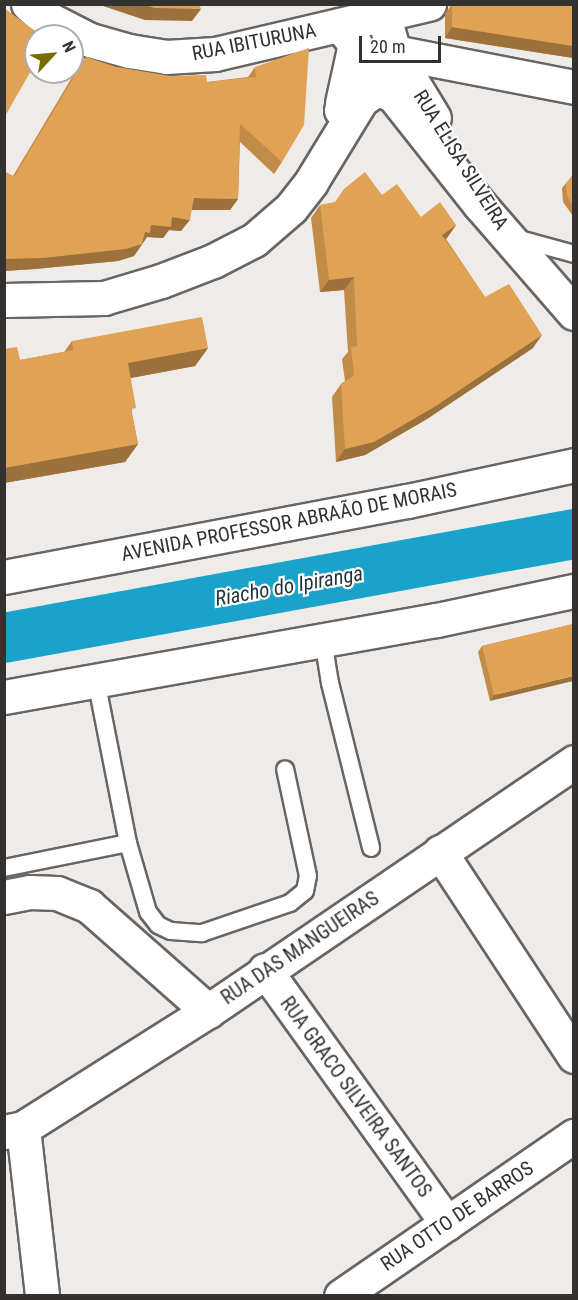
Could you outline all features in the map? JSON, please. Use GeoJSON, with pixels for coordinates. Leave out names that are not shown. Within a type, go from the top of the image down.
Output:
{"type":"FeatureCollection","features":[{"type":"Feature","properties":{"kind":"street","name":"RUA IBITURUNA"},"geometry":{"type":"LineString","coordinates":[[28,4],[39,14],[90,40],[166,57],[215,54],[340,24],[381,10],[429,4]]}},
{"type":"Feature","properties":{"kind":"street","name":"RUA ELISA SILVEIRA"},"geometry":{"type":"LineString","coordinates":[[381,10],[394,52],[509,236]]}},
{"type":"Feature","properties":{"kind":"street"},"geometry":{"type":"LineString","coordinates":[[4,300],[104,298],[161,281],[213,261],[254,240],[291,208],[327,155],[355,44],[340,24]]}},
{"type":"Feature","properties":{"kind":"street"},"geometry":{"type":"LineString","coordinates":[[339,111],[394,52],[573,87]]}},
{"type":"Feature","properties":{"kind":"street","name":"RUA ELISA SILVEIRA"},"geometry":{"type":"LineString","coordinates":[[327,155],[361,100],[374,91],[381,90],[393,95],[448,166],[573,313]]}},
{"type":"Feature","properties":{"kind":"street","name":"AVENIDA PROFESSOR ABRAÃO DE MORAIS"},"geometry":{"type":"LineString","coordinates":[[4,577],[408,501],[573,465]]}},
{"type":"Feature","properties":{"kind":"street"},"geometry":{"type":"LineString","coordinates":[[4,696],[323,640],[573,591]]}},
{"type":"Feature","properties":{"kind":"street","name":"RUA DAS MANGUEIRAS"},"geometry":{"type":"LineString","coordinates":[[14,1130],[208,1011],[573,762]]}},
{"type":"Feature","properties":{"kind":"street"},"geometry":{"type":"LineString","coordinates":[[441,852],[573,1056]]}},
{"type":"Feature","properties":{"kind":"street"},"geometry":{"type":"LineString","coordinates":[[4,897],[30,892],[57,894],[89,906],[208,1011]]}},
{"type":"Feature","properties":{"kind":"street","name":"RUA GRACO SILVEIRA SANTOS"},"geometry":{"type":"LineString","coordinates":[[266,970],[447,1223]]}},
{"type":"Feature","properties":{"kind":"street"},"geometry":{"type":"LineString","coordinates":[[14,1130],[42,1296]]}},
{"type":"Feature","properties":{"kind":"street","name":"RUA OTTO DE BARROS"},"geometry":{"type":"LineString","coordinates":[[340,1296],[573,1136]]}},
{"type":"Feature","properties":{"kind":"lane"},"geometry":{"type":"LineString","coordinates":[[509,236],[573,254]]}},
{"type":"Feature","properties":{"kind":"lane"},"geometry":{"type":"LineString","coordinates":[[323,640],[330,683],[372,848]]}},
{"type":"Feature","properties":{"kind":"lane"},"geometry":{"type":"LineString","coordinates":[[96,680],[128,843],[148,912],[158,925],[171,931],[202,933],[290,903],[305,891],[308,876],[285,769]]}},
{"type":"Feature","properties":{"kind":"lane"},"geometry":{"type":"LineString","coordinates":[[4,868],[128,843]]}},
{"type":"Feature","properties":{"kind":"building"},"geometry":{"type":"Polygon","coordinates":[[[144,4],[199,4],[201,9],[154,8],[144,4]]]}},
{"type":"Feature","properties":{"kind":"building"},"geometry":{"type":"Polygon","coordinates":[[[452,4],[573,4],[573,46],[452,27],[452,4]]]}},
{"type":"Feature","properties":{"kind":"building"},"geometry":{"type":"Polygon","coordinates":[[[4,8],[26,24],[24,83],[4,118],[4,8]]]}},
{"type":"Feature","properties":{"kind":"building"},"geometry":{"type":"Polygon","coordinates":[[[309,48],[304,125],[282,162],[240,124],[238,199],[194,198],[190,220],[172,217],[171,227],[151,225],[150,233],[145,232],[142,244],[126,249],[43,258],[4,259],[4,171],[14,177],[70,84],[84,84],[86,57],[116,67],[169,76],[206,75],[207,82],[256,77],[255,67],[309,48]]]}},
{"type":"Feature","properties":{"kind":"building"},"geometry":{"type":"Polygon","coordinates":[[[365,172],[382,195],[397,184],[421,217],[440,202],[456,225],[442,235],[485,297],[509,284],[542,335],[436,406],[374,442],[345,449],[341,384],[354,375],[351,347],[357,346],[354,277],[329,280],[320,205],[335,202],[344,189],[365,172]]]}},
{"type":"Feature","properties":{"kind":"building"},"geometry":{"type":"Polygon","coordinates":[[[573,175],[573,206],[567,196],[566,183],[573,175]]]}},
{"type":"Feature","properties":{"kind":"building"},"geometry":{"type":"Polygon","coordinates":[[[202,317],[208,348],[128,363],[136,408],[131,409],[138,444],[4,468],[4,349],[17,347],[20,360],[73,350],[72,341],[202,317]]]}},
{"type":"Feature","properties":{"kind":"building"},"geometry":{"type":"Polygon","coordinates":[[[573,624],[573,676],[494,695],[482,646],[573,624]]]}},
{"type":"Feature","properties":{"kind":"waterway","name":"Riacho do Ipiranga"},"geometry":{"type":"LineString","coordinates":[[4,638],[574,534]]}}]}
